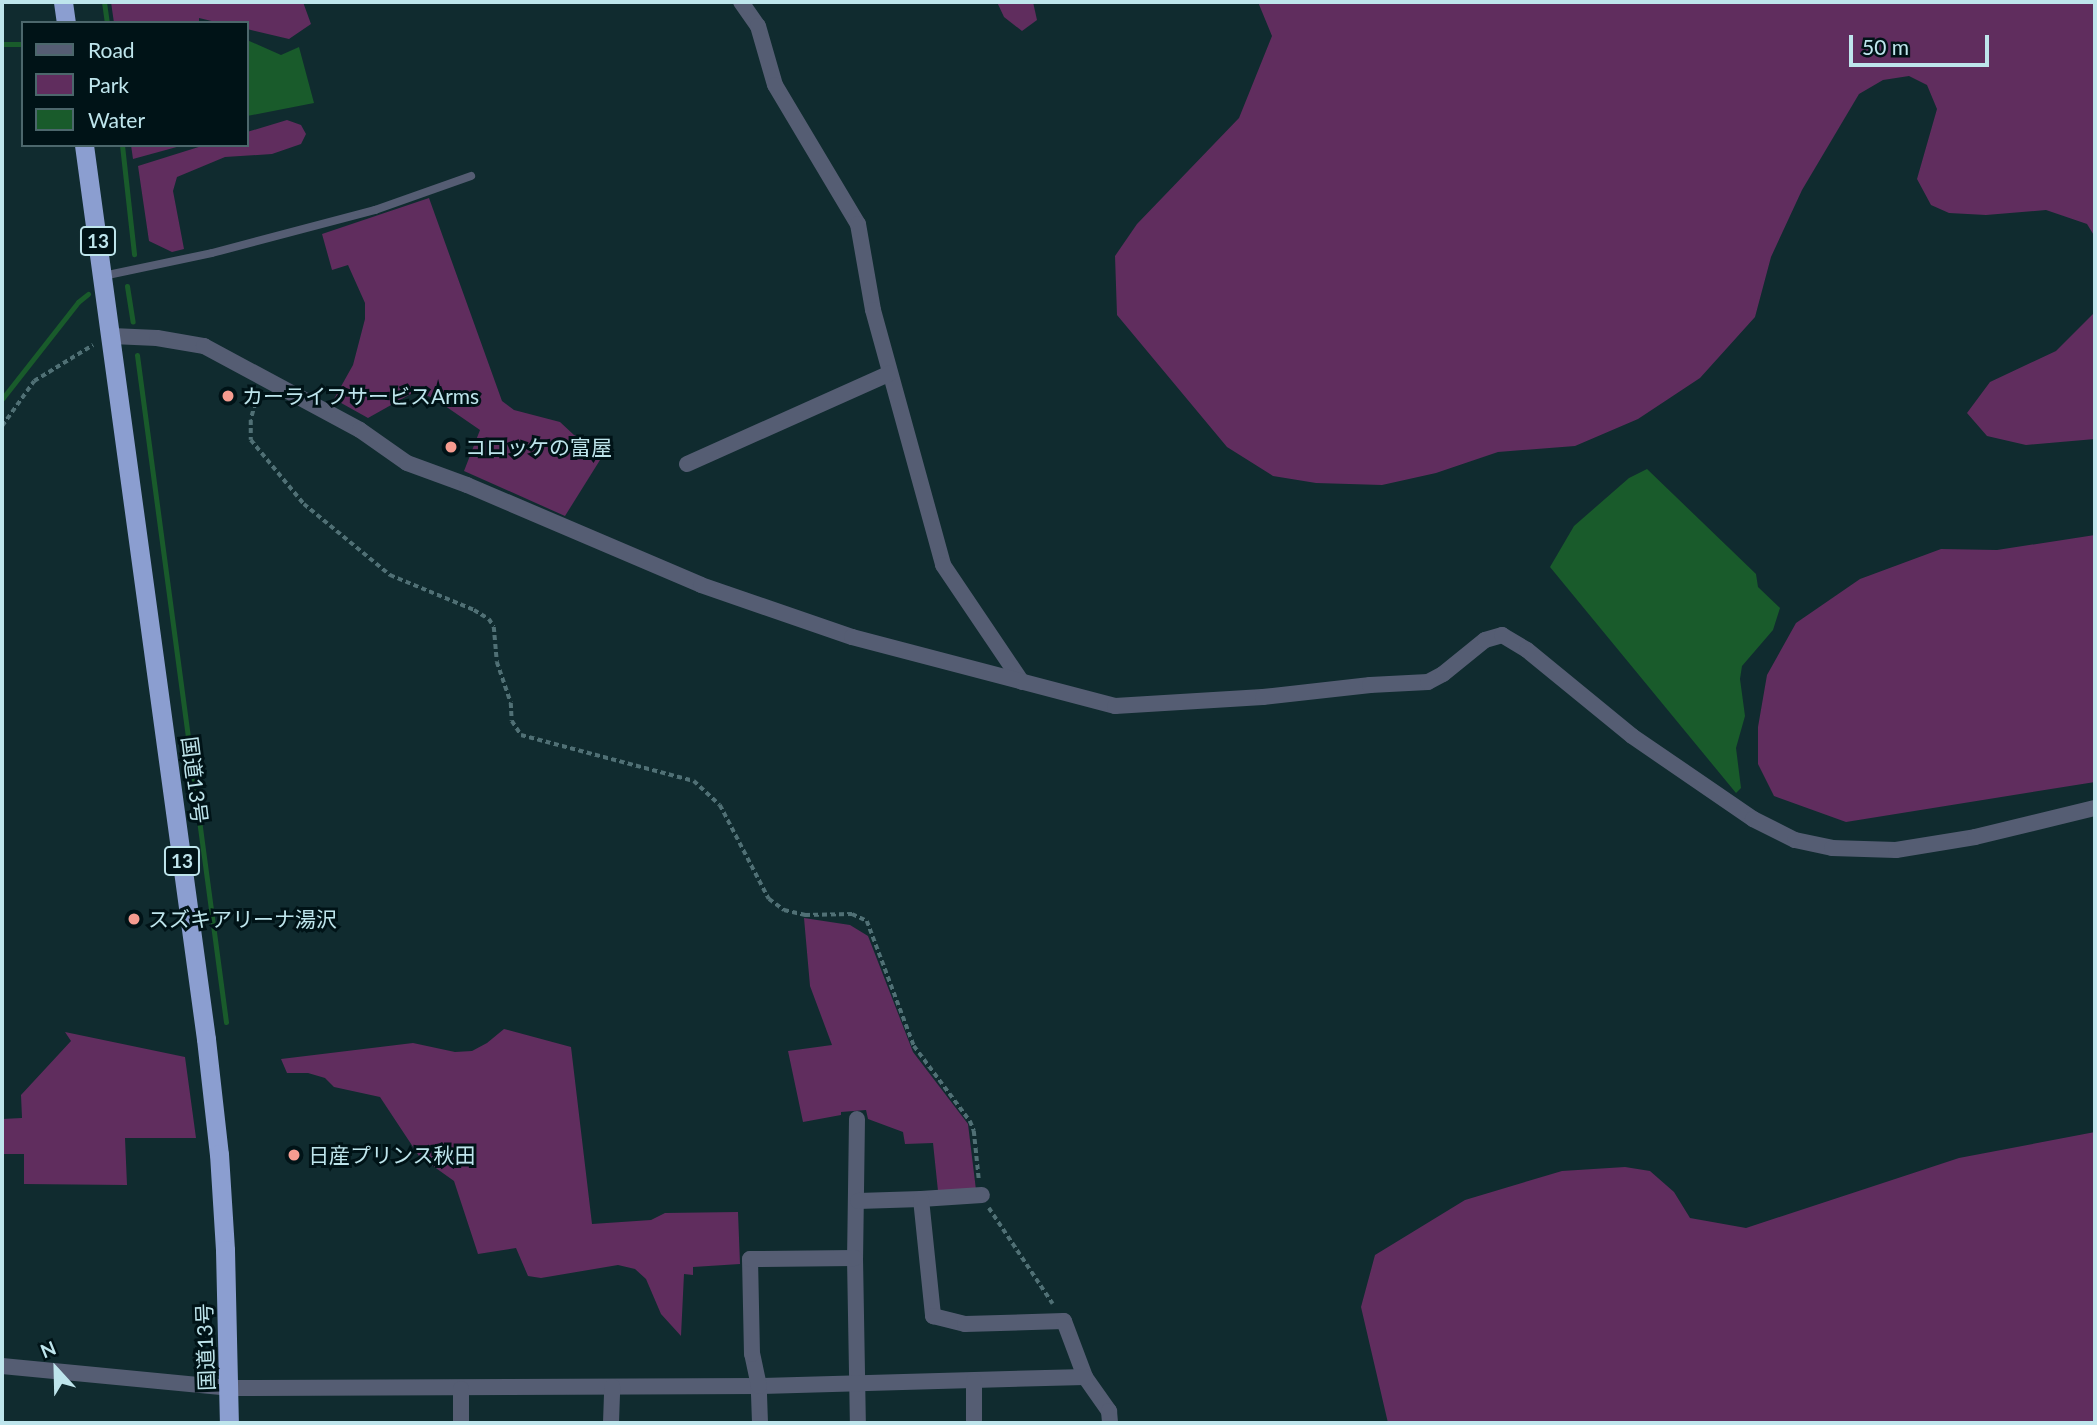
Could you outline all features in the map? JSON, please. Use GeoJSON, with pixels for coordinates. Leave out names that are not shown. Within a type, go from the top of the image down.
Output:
{"type":"FeatureCollection","features":[{"type":"Feature","properties":{"kind":"highway"},"geometry":{"type":"LineString","coordinates":[[63,2],[66,21]]}},
{"type":"Feature","properties":{"kind":"highway","name":"国道13号"},"geometry":{"type":"LineString","coordinates":[[84,147],[112,336],[217,1141],[225,1250],[229,1423]]}},
{"type":"Feature","properties":{"kind":"street"},"geometry":{"type":"LineString","coordinates":[[741,2],[758,26],[775,85],[858,224],[873,310],[943,565],[1022,682]]}},
{"type":"Feature","properties":{"kind":"street"},"geometry":{"type":"LineString","coordinates":[[112,336],[157,338],[204,346],[360,430],[407,463],[467,485],[701,584],[852,637],[1115,706],[1263,698],[1370,685],[1428,682],[1443,674],[1485,640],[1502,635],[1527,650],[1632,736],[1753,819],[1795,840],[1832,848],[1896,850],[1975,837],[2095,808]]}},
{"type":"Feature","properties":{"kind":"street"},"geometry":{"type":"LineString","coordinates":[[687,464],[890,373]]}},
{"type":"Feature","properties":{"kind":"street"},"geometry":{"type":"LineString","coordinates":[[857,1119],[858,1201],[855,1258],[858,1423]]}},
{"type":"Feature","properties":{"kind":"street"},"geometry":{"type":"LineString","coordinates":[[858,1201],[982,1195]]}},
{"type":"Feature","properties":{"kind":"street"},"geometry":{"type":"LineString","coordinates":[[921,1199],[933,1316],[965,1324],[1064,1321],[1085,1377],[1109,1411],[1110,1423]]}},
{"type":"Feature","properties":{"kind":"street"},"geometry":{"type":"LineString","coordinates":[[760,1423],[759,1386],[752,1354],[750,1259],[855,1258]]}},
{"type":"Feature","properties":{"kind":"street"},"geometry":{"type":"LineString","coordinates":[[2,1366],[229,1388],[759,1386],[1085,1377]]}},
{"type":"Feature","properties":{"kind":"street"},"geometry":{"type":"LineString","coordinates":[[974,1381],[974,1423]]}},
{"type":"Feature","properties":{"kind":"street"},"geometry":{"type":"LineString","coordinates":[[611,1423],[612,1387]]}},
{"type":"Feature","properties":{"kind":"street"},"geometry":{"type":"LineString","coordinates":[[461,1388],[461,1423]]}},
{"type":"Feature","properties":{"kind":"lane"},"geometry":{"type":"LineString","coordinates":[[103,276],[212,253],[375,210],[471,176]]}},
{"type":"Feature","properties":{"kind":"path"},"geometry":{"type":"LineString","coordinates":[[2,426],[34,381],[112,336]]}},
{"type":"Feature","properties":{"kind":"path"},"geometry":{"type":"LineString","coordinates":[[264,376],[250,431],[258,450],[304,504],[390,575],[474,610],[489,620],[494,627],[497,662],[511,703],[512,721],[521,735],[694,781],[720,805],[769,899],[784,910],[805,915],[852,915],[867,921],[914,1046],[963,1110],[974,1131],[982,1195],[1064,1321]]}},
{"type":"Feature","properties":{"kind":"green space"},"geometry":{"type":"Polygon","coordinates":[[[111,2],[303,2],[311,24],[289,39],[248,29],[248,21],[212,21],[199,18],[199,21],[114,21],[111,2]]]}},
{"type":"Feature","properties":{"kind":"green space"},"geometry":{"type":"Polygon","coordinates":[[[997,2],[1033,2],[1037,20],[1022,31],[1004,17],[997,2]]]}},
{"type":"Feature","properties":{"kind":"green space"},"geometry":{"type":"Polygon","coordinates":[[[1258,2],[2095,2],[2095,237],[2087,224],[2046,210],[1986,215],[1949,213],[1931,205],[1917,179],[1937,109],[1927,85],[1909,76],[1883,80],[1859,94],[1802,190],[1771,257],[1755,317],[1700,378],[1638,419],[1575,446],[1498,452],[1436,473],[1382,485],[1316,483],[1273,476],[1227,447],[1117,315],[1115,256],[1137,224],[1239,118],[1272,36],[1258,2]]]}},
{"type":"Feature","properties":{"kind":"green space"},"geometry":{"type":"Polygon","coordinates":[[[287,120],[301,125],[306,134],[301,144],[272,154],[225,157],[177,177],[173,191],[184,249],[172,252],[149,241],[138,166],[199,147],[248,147],[248,132],[287,120]]]}},
{"type":"Feature","properties":{"kind":"green space"},"geometry":{"type":"Polygon","coordinates":[[[131,147],[177,147],[133,159],[131,147]]]}},
{"type":"Feature","properties":{"kind":"green space"},"geometry":{"type":"Polygon","coordinates":[[[429,198],[502,401],[514,410],[560,422],[574,435],[605,452],[565,516],[464,471],[480,430],[435,399],[416,391],[368,418],[334,399],[353,365],[365,319],[365,303],[348,265],[332,270],[322,234],[429,198]]]}},
{"type":"Feature","properties":{"kind":"green space"},"geometry":{"type":"Polygon","coordinates":[[[2095,312],[2095,439],[2026,445],[1987,436],[1967,413],[1990,382],[2056,351],[2095,312]]]}},
{"type":"Feature","properties":{"kind":"green space"},"geometry":{"type":"Polygon","coordinates":[[[2095,535],[2095,782],[1846,822],[1774,796],[1758,764],[1758,727],[1767,675],[1796,623],[1860,579],[1941,549],[1997,550],[2095,535]]]}},
{"type":"Feature","properties":{"kind":"green space"},"geometry":{"type":"Polygon","coordinates":[[[804,918],[850,925],[868,936],[913,1052],[968,1124],[976,1190],[938,1191],[933,1143],[905,1144],[903,1132],[868,1119],[866,1110],[841,1112],[841,1115],[803,1122],[788,1051],[832,1045],[810,986],[804,918]]]}},
{"type":"Feature","properties":{"kind":"green space"},"geometry":{"type":"Polygon","coordinates":[[[504,1029],[571,1047],[592,1224],[651,1220],[665,1213],[738,1212],[740,1264],[693,1267],[693,1275],[684,1274],[681,1336],[661,1314],[646,1279],[635,1269],[618,1265],[541,1278],[528,1276],[516,1248],[478,1254],[454,1181],[419,1156],[380,1097],[334,1087],[325,1078],[308,1073],[287,1073],[281,1059],[413,1043],[455,1052],[472,1051],[504,1029]]]}},
{"type":"Feature","properties":{"kind":"green space"},"geometry":{"type":"Polygon","coordinates":[[[65,1032],[185,1057],[196,1138],[125,1138],[127,1185],[24,1184],[24,1154],[2,1154],[2,1119],[22,1118],[21,1095],[71,1041],[65,1032]]]}},
{"type":"Feature","properties":{"kind":"green space"},"geometry":{"type":"Polygon","coordinates":[[[2095,1132],[2095,1423],[1388,1423],[1361,1307],[1375,1255],[1465,1200],[1562,1171],[1625,1167],[1650,1171],[1674,1192],[1690,1218],[1746,1228],[1959,1158],[2095,1132]]]}},
{"type":"Feature","properties":{"kind":"water"},"geometry":{"type":"Polygon","coordinates":[[[248,40],[281,55],[299,47],[314,103],[248,116],[248,40]]]}},
{"type":"Feature","properties":{"kind":"water"},"geometry":{"type":"Polygon","coordinates":[[[1647,469],[1756,574],[1758,587],[1780,608],[1773,630],[1742,666],[1740,679],[1745,716],[1736,748],[1741,788],[1736,793],[1550,567],[1574,526],[1629,478],[1647,469]]]}},
{"type":"Feature","properties":{"kind":"waterway"},"geometry":{"type":"LineString","coordinates":[[104,2],[107,21]]}},
{"type":"Feature","properties":{"kind":"waterway"},"geometry":{"type":"LineString","coordinates":[[2,44],[21,44]]}},
{"type":"Feature","properties":{"kind":"waterway"},"geometry":{"type":"LineString","coordinates":[[122,147],[134,254]]}},
{"type":"Feature","properties":{"kind":"waterway"},"geometry":{"type":"LineString","coordinates":[[127,286],[133,322]]}},
{"type":"Feature","properties":{"kind":"waterway"},"geometry":{"type":"LineString","coordinates":[[2,399],[78,302],[88,294]]}},
{"type":"Feature","properties":{"kind":"waterway"},"geometry":{"type":"LineString","coordinates":[[137,355],[226,1022]]}},
{"type":"Feature","properties":{"kind":"place","name":"カーライフサービスArms"},"geometry":{"type":"Point","coordinates":[228,396]}},
{"type":"Feature","properties":{"kind":"place","name":"コロッケの富屋"},"geometry":{"type":"Point","coordinates":[451,447]}},
{"type":"Feature","properties":{"kind":"place","name":"スズキアリーナ湯沢"},"geometry":{"type":"Point","coordinates":[134,919]}},
{"type":"Feature","properties":{"kind":"place","name":"日産プリンス秋田"},"geometry":{"type":"Point","coordinates":[294,1155]}}]}
